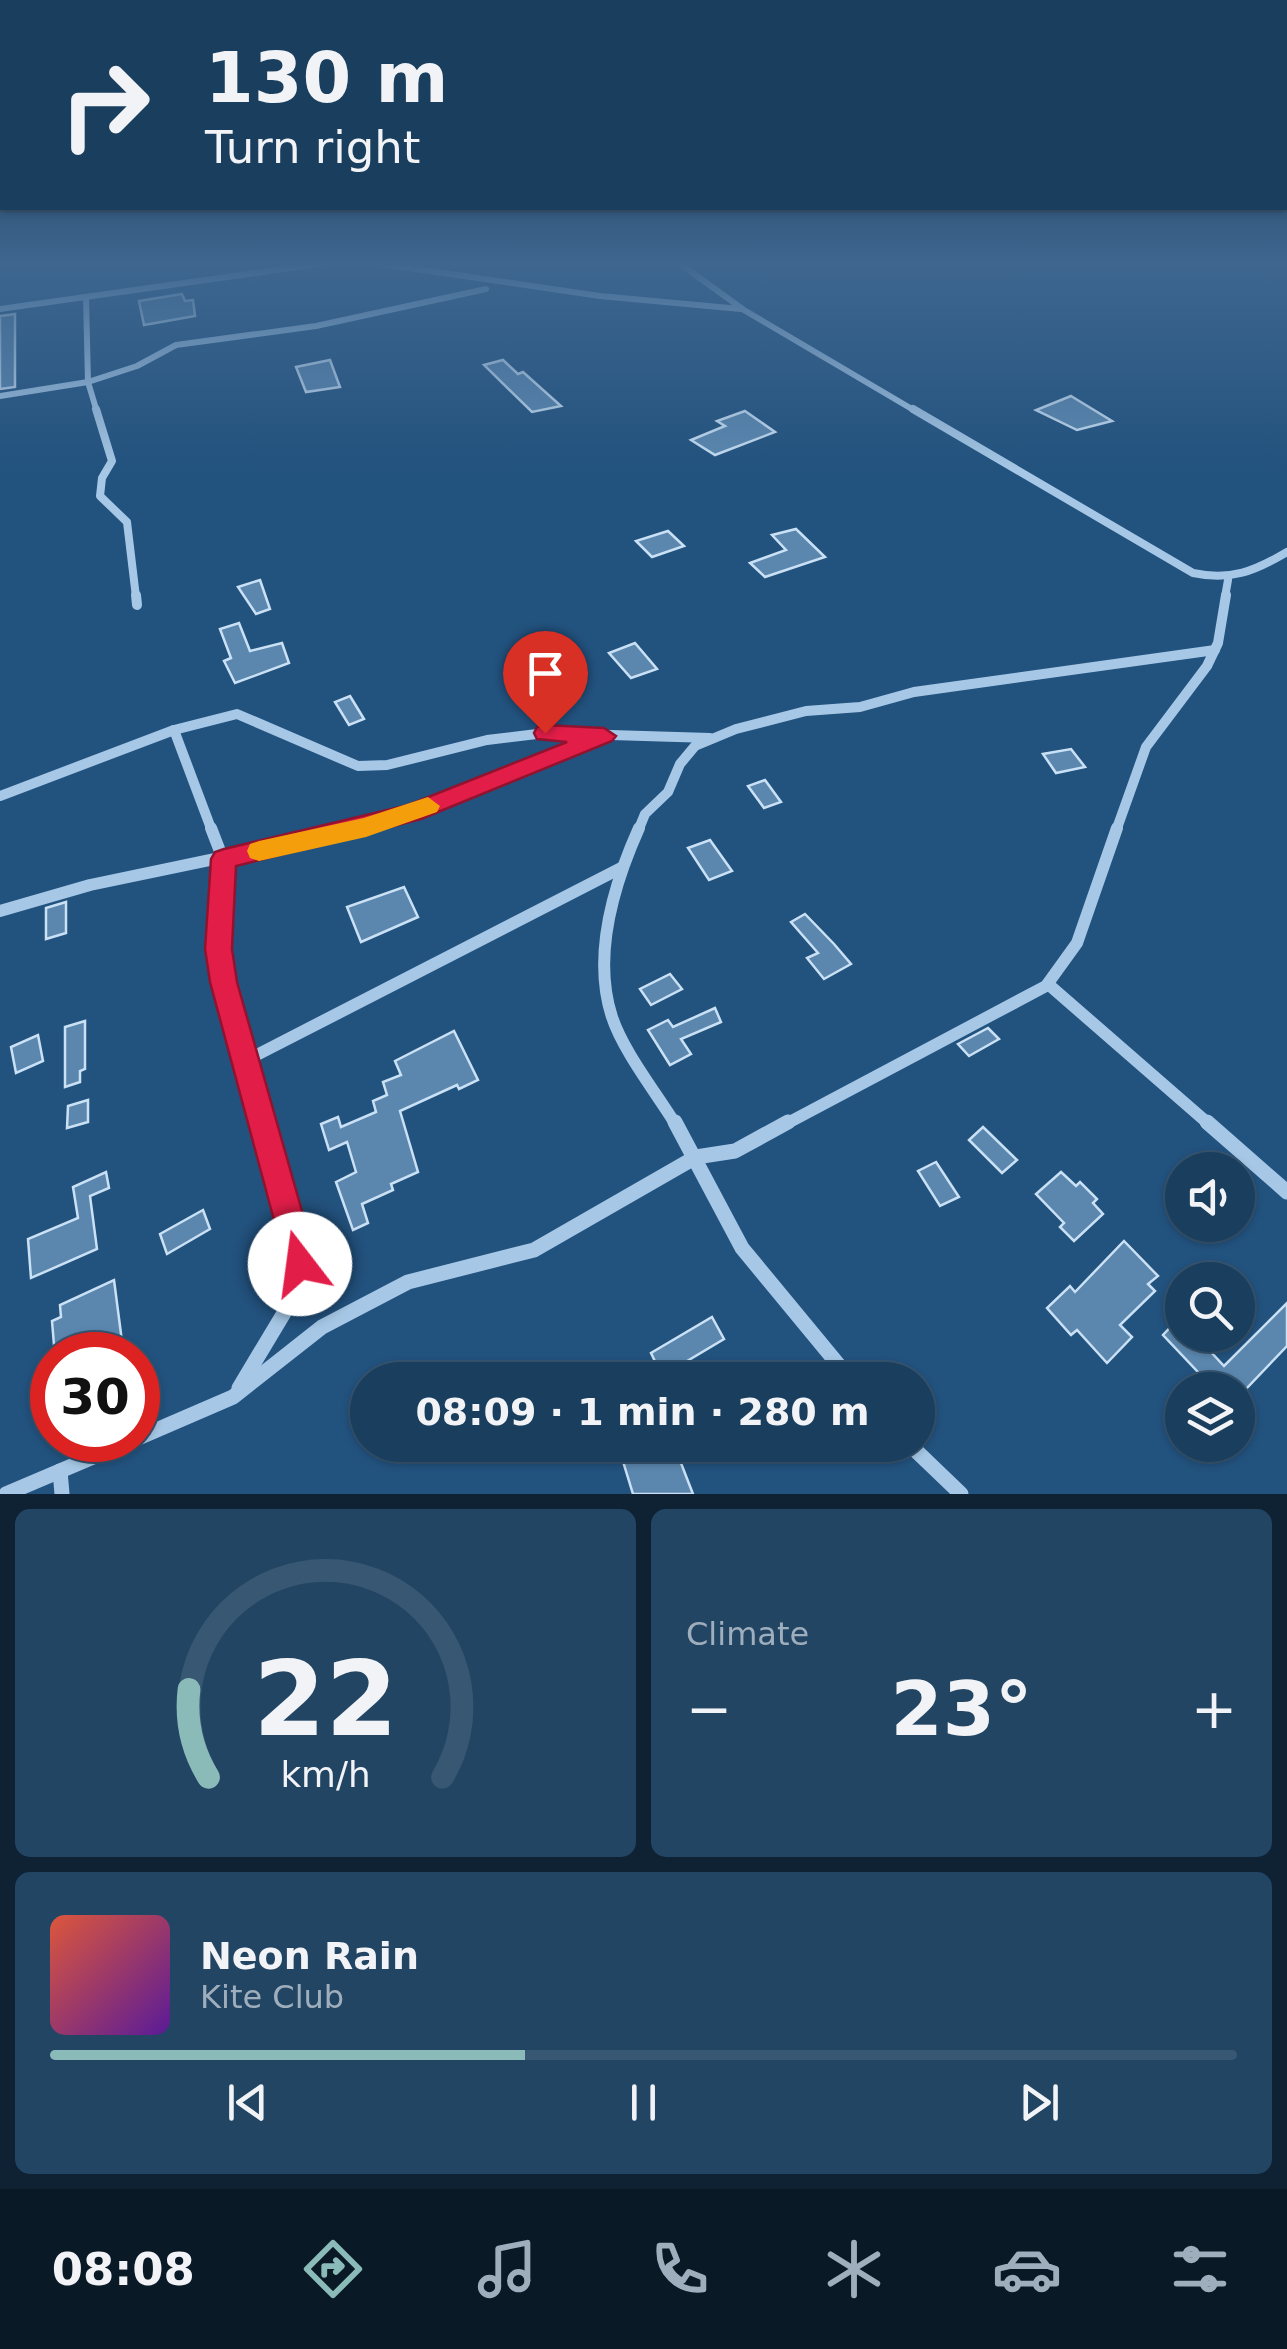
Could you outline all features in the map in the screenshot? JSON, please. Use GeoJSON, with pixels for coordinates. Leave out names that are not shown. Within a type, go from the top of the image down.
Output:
{"type":"FeatureCollection","features":[{"type":"Feature","properties":{"kind":"street"},"geometry":{"type":"LineString","coordinates":[[87,333],[88,382],[112,461],[102,478],[100,496],[127,522],[137,605]]}},
{"type":"Feature","properties":{"kind":"street"},"geometry":{"type":"LineString","coordinates":[[0,396],[88,382],[137,366],[176,345],[266,333]]}},
{"type":"Feature","properties":{"kind":"street"},"geometry":{"type":"LineString","coordinates":[[783,333],[1193,573],[1228,580],[1244,576],[1287,552]]}},
{"type":"Feature","properties":{"kind":"street"},"geometry":{"type":"LineString","coordinates":[[160,1428],[233,1397],[322,1327],[408,1282],[534,1250],[696,1157],[735,1151],[1000,1009],[1032,999],[1061,973],[1077,943],[1146,747],[1215,650],[1228,580]]}},
{"type":"Feature","properties":{"kind":"street"},"geometry":{"type":"LineString","coordinates":[[836,1362],[742,1248],[696,1157],[613,1021],[600,969],[621,868],[645,814],[668,792],[680,764],[695,746],[806,710],[860,707],[914,692],[1215,650]]}},
{"type":"Feature","properties":{"kind":"street"},"geometry":{"type":"LineString","coordinates":[[0,796],[174,730],[237,714],[358,766],[387,765],[487,740],[545,733],[712,738]]}},
{"type":"Feature","properties":{"kind":"street"},"geometry":{"type":"LineString","coordinates":[[174,730],[224,859],[219,949],[300,1264],[294,1298],[233,1397]]}},
{"type":"Feature","properties":{"kind":"street"},"geometry":{"type":"LineString","coordinates":[[0,911],[66,888],[224,859],[412,813],[604,736]]}},
{"type":"Feature","properties":{"kind":"street"},"geometry":{"type":"LineString","coordinates":[[245,1062],[621,868]]}},
{"type":"Feature","properties":{"kind":"street"},"geometry":{"type":"LineString","coordinates":[[1048,984],[1287,1192]]}},
{"type":"Feature","properties":{"kind":"street"},"geometry":{"type":"LineString","coordinates":[[6,1494],[81,1462]]}},
{"type":"Feature","properties":{"kind":"street"},"geometry":{"type":"LineString","coordinates":[[928,1462],[961,1494]]}},
{"type":"Feature","properties":{"kind":"street"},"geometry":{"type":"LineString","coordinates":[[60,1471],[62,1494]]}},
{"type":"Feature","properties":{"kind":"building"},"geometry":{"type":"Polygon","coordinates":[[[0,333],[15,333],[15,387],[0,389],[0,333]]]}},
{"type":"Feature","properties":{"kind":"building"},"geometry":{"type":"Polygon","coordinates":[[[330,360],[340,387],[306,392],[296,367],[330,360]]]}},
{"type":"Feature","properties":{"kind":"building"},"geometry":{"type":"Polygon","coordinates":[[[503,360],[518,374],[523,372],[561,406],[532,412],[484,365],[503,360]]]}},
{"type":"Feature","properties":{"kind":"building"},"geometry":{"type":"Polygon","coordinates":[[[1071,396],[1112,421],[1077,430],[1036,410],[1071,396]]]}},
{"type":"Feature","properties":{"kind":"building"},"geometry":{"type":"Polygon","coordinates":[[[745,411],[775,432],[715,455],[691,440],[725,426],[717,421],[745,411]]]}},
{"type":"Feature","properties":{"kind":"building"},"geometry":{"type":"Polygon","coordinates":[[[796,529],[825,557],[765,577],[750,563],[786,550],[772,535],[796,529]]]}},
{"type":"Feature","properties":{"kind":"building"},"geometry":{"type":"Polygon","coordinates":[[[668,531],[684,546],[652,557],[636,541],[668,531]]]}},
{"type":"Feature","properties":{"kind":"building"},"geometry":{"type":"Polygon","coordinates":[[[260,580],[270,609],[256,614],[238,587],[260,580]]]}},
{"type":"Feature","properties":{"kind":"building"},"geometry":{"type":"Polygon","coordinates":[[[239,623],[250,651],[282,643],[289,663],[235,683],[224,661],[231,658],[220,629],[239,623]]]}},
{"type":"Feature","properties":{"kind":"building"},"geometry":{"type":"Polygon","coordinates":[[[635,643],[657,669],[631,678],[609,653],[635,643]]]}},
{"type":"Feature","properties":{"kind":"building"},"geometry":{"type":"Polygon","coordinates":[[[350,696],[364,719],[349,725],[335,702],[350,696]]]}},
{"type":"Feature","properties":{"kind":"building"},"geometry":{"type":"Polygon","coordinates":[[[1071,749],[1085,767],[1056,773],[1043,754],[1071,749]]]}},
{"type":"Feature","properties":{"kind":"building"},"geometry":{"type":"Polygon","coordinates":[[[765,780],[781,802],[764,808],[748,786],[765,780]]]}},
{"type":"Feature","properties":{"kind":"building"},"geometry":{"type":"Polygon","coordinates":[[[710,840],[732,871],[709,880],[688,848],[710,840]]]}},
{"type":"Feature","properties":{"kind":"building"},"geometry":{"type":"Polygon","coordinates":[[[404,887],[418,917],[361,942],[347,907],[404,887]]]}},
{"type":"Feature","properties":{"kind":"building"},"geometry":{"type":"Polygon","coordinates":[[[66,902],[66,933],[46,939],[46,908],[66,902]]]}},
{"type":"Feature","properties":{"kind":"building"},"geometry":{"type":"Polygon","coordinates":[[[805,914],[851,964],[824,979],[807,958],[818,953],[791,922],[805,914]]]}},
{"type":"Feature","properties":{"kind":"building"},"geometry":{"type":"Polygon","coordinates":[[[670,974],[682,989],[651,1005],[640,989],[670,974]]]}},
{"type":"Feature","properties":{"kind":"building"},"geometry":{"type":"Polygon","coordinates":[[[715,1008],[721,1022],[681,1039],[691,1054],[670,1065],[648,1030],[668,1020],[673,1027],[715,1008]]]}},
{"type":"Feature","properties":{"kind":"building"},"geometry":{"type":"Polygon","coordinates":[[[85,1021],[85,1069],[80,1071],[80,1082],[65,1087],[65,1027],[85,1021]]]}},
{"type":"Feature","properties":{"kind":"building"},"geometry":{"type":"Polygon","coordinates":[[[988,1028],[999,1039],[969,1056],[958,1044],[988,1028]]]}},
{"type":"Feature","properties":{"kind":"building"},"geometry":{"type":"Polygon","coordinates":[[[454,1031],[478,1080],[459,1089],[457,1085],[400,1111],[418,1172],[391,1184],[393,1190],[362,1204],[368,1223],[353,1230],[336,1182],[356,1172],[347,1142],[329,1150],[321,1124],[338,1117],[341,1127],[376,1112],[373,1101],[387,1095],[383,1082],[401,1075],[395,1061],[454,1031]]]}},
{"type":"Feature","properties":{"kind":"building"},"geometry":{"type":"Polygon","coordinates":[[[38,1035],[43,1061],[16,1073],[11,1047],[38,1035]]]}},
{"type":"Feature","properties":{"kind":"building"},"geometry":{"type":"Polygon","coordinates":[[[88,1100],[88,1122],[67,1128],[68,1106],[88,1100]]]}},
{"type":"Feature","properties":{"kind":"building"},"geometry":{"type":"Polygon","coordinates":[[[983,1127],[1017,1160],[1002,1173],[969,1140],[983,1127]]]}},
{"type":"Feature","properties":{"kind":"building"},"geometry":{"type":"Polygon","coordinates":[[[936,1162],[959,1197],[940,1206],[918,1171],[936,1162]]]}},
{"type":"Feature","properties":{"kind":"building"},"geometry":{"type":"Polygon","coordinates":[[[106,1172],[109,1188],[90,1196],[97,1249],[31,1278],[28,1239],[78,1218],[73,1187],[106,1172]]]}},
{"type":"Feature","properties":{"kind":"building"},"geometry":{"type":"Polygon","coordinates":[[[1061,1172],[1076,1186],[1080,1182],[1097,1199],[1093,1203],[1103,1214],[1074,1241],[1060,1227],[1064,1223],[1036,1194],[1061,1172]]]}},
{"type":"Feature","properties":{"kind":"building"},"geometry":{"type":"Polygon","coordinates":[[[203,1210],[210,1229],[167,1254],[160,1234],[203,1210]]]}},
{"type":"Feature","properties":{"kind":"building"},"geometry":{"type":"Polygon","coordinates":[[[1124,1241],[1158,1276],[1148,1284],[1155,1291],[1120,1325],[1132,1337],[1107,1363],[1077,1330],[1071,1335],[1047,1308],[1070,1286],[1075,1292],[1124,1241]]]}},
{"type":"Feature","properties":{"kind":"building"},"geometry":{"type":"Polygon","coordinates":[[[114,1280],[121,1332],[53,1332],[52,1321],[61,1317],[60,1305],[114,1280]]]}},
{"type":"Feature","properties":{"kind":"building"},"geometry":{"type":"Polygon","coordinates":[[[1287,1303],[1287,1346],[1255,1380],[1255,1372],[1198,1372],[1179,1352],[1211,1352],[1224,1366],[1238,1352],[1255,1352],[1255,1335],[1287,1303]]]}},
{"type":"Feature","properties":{"kind":"building"},"geometry":{"type":"Polygon","coordinates":[[[712,1317],[724,1339],[685,1362],[655,1362],[651,1353],[712,1317]]]}},
{"type":"Feature","properties":{"kind":"building"},"geometry":{"type":"Polygon","coordinates":[[[623,1462],[681,1462],[693,1494],[633,1494],[623,1462]]]}},
{"type":"Feature","properties":{"kind":"slow traffic"},"geometry":{"type":"LineString","coordinates":[[259,851],[366,827],[428,806]]}},
{"type":"Feature","properties":{"kind":"route"},"geometry":{"type":"LineString","coordinates":[[300,1264],[224,982],[219,949],[224,859],[412,813],[604,736],[545,733]]}}]}
